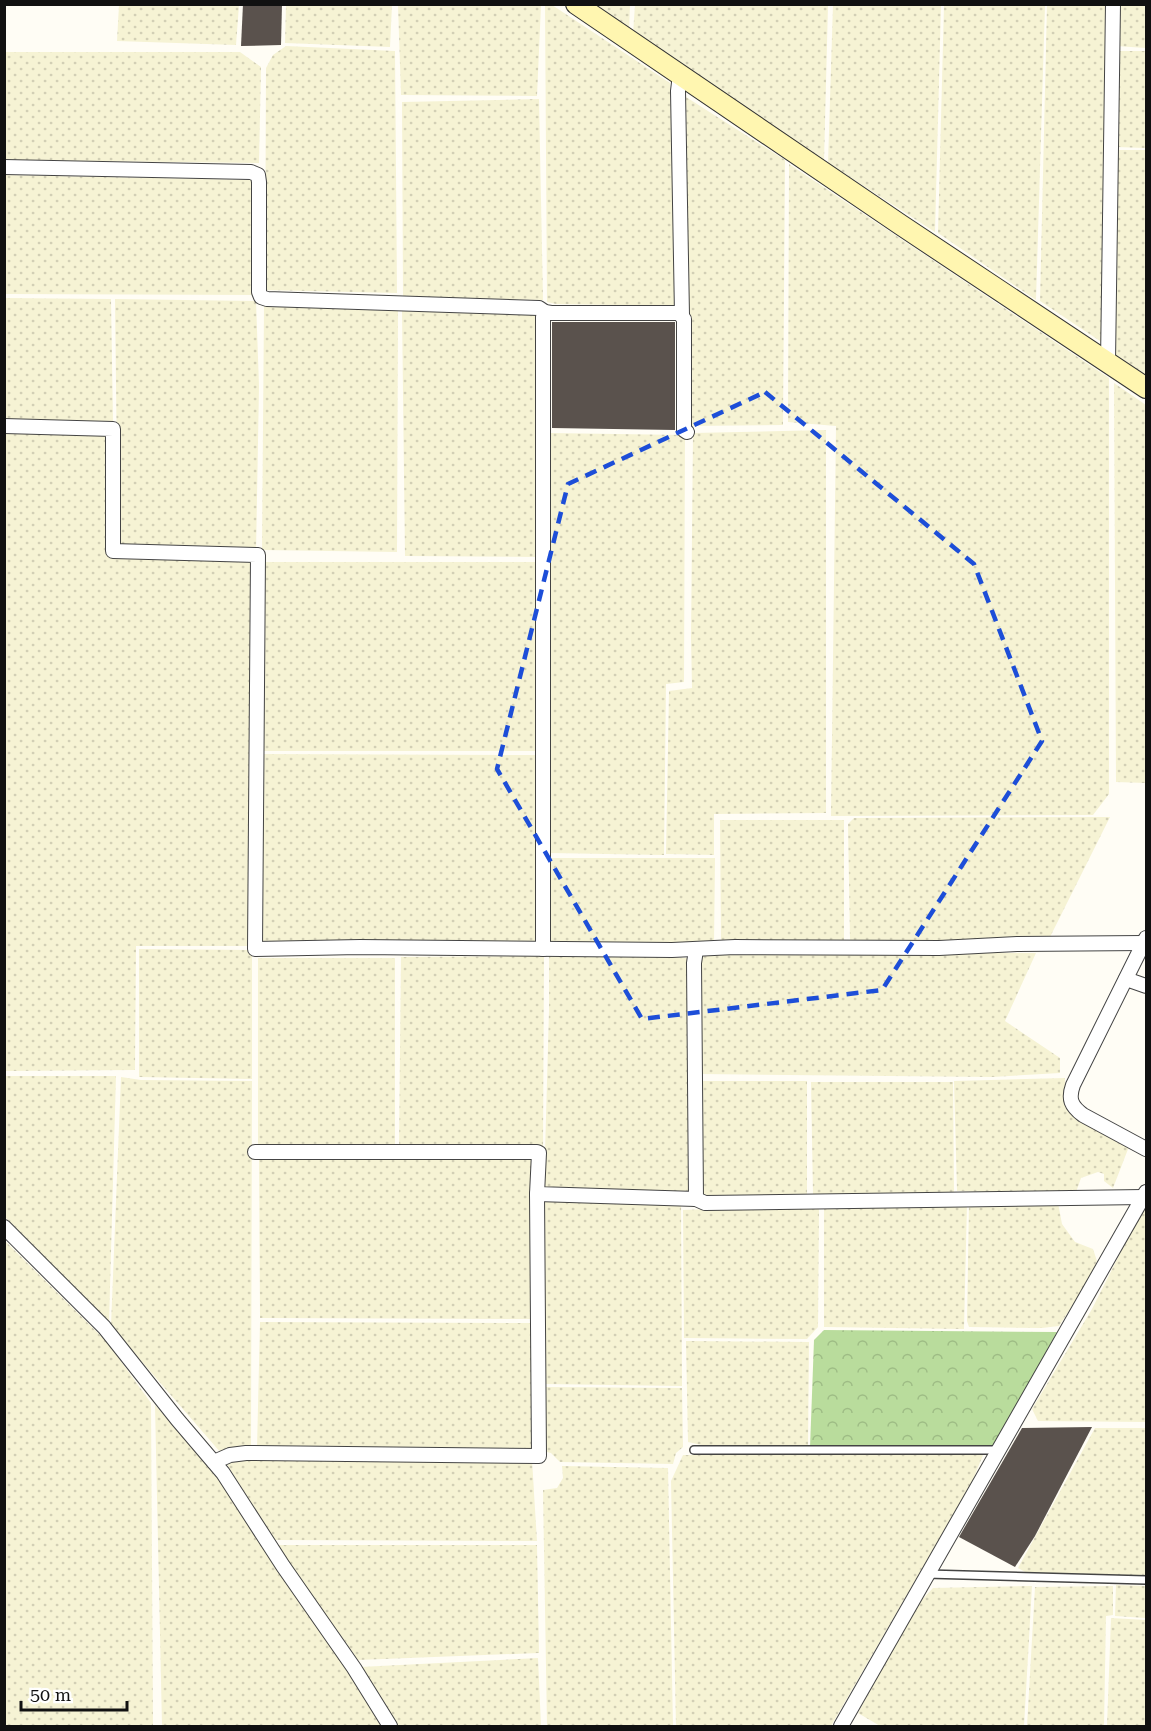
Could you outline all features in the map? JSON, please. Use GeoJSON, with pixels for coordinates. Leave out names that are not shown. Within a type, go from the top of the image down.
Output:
{"type":"FeatureCollection","features":[{"type":"Feature","properties":{"kind":"street"},"geometry":{"type":"LineString","coordinates":[[576,4],[1146,388]]}},
{"type":"Feature","properties":{"kind":"street"},"geometry":{"type":"LineString","coordinates":[[1108,362],[1113,4]]}},
{"type":"Feature","properties":{"kind":"street"},"geometry":{"type":"LineString","coordinates":[[680,74],[678,91],[684,430],[687,432]]}},
{"type":"Feature","properties":{"kind":"street"},"geometry":{"type":"LineString","coordinates":[[4,167],[251,172],[258,175],[260,182],[259,292],[261,297],[267,299],[539,308],[545,312],[679,313],[682,315]]}},
{"type":"Feature","properties":{"kind":"street"},"geometry":{"type":"LineString","coordinates":[[543,949],[543,317],[545,312]]}},
{"type":"Feature","properties":{"kind":"street"},"geometry":{"type":"LineString","coordinates":[[4,426],[113,429],[113,551],[258,555],[255,949],[939,948],[1145,940],[1073,1085],[1070,1099],[1075,1109],[1083,1115],[1146,1149]]}},
{"type":"Feature","properties":{"kind":"street"},"geometry":{"type":"LineString","coordinates":[[696,950],[694,963],[696,1199]]}},
{"type":"Feature","properties":{"kind":"street"},"geometry":{"type":"LineString","coordinates":[[1126,979],[1146,986]]}},
{"type":"Feature","properties":{"kind":"street"},"geometry":{"type":"LineString","coordinates":[[214,1462],[230,1455],[246,1453],[538,1456],[537,1194],[539,1153],[255,1152]]}},
{"type":"Feature","properties":{"kind":"street"},"geometry":{"type":"LineString","coordinates":[[537,1194],[696,1199],[705,1203],[1145,1194]]}},
{"type":"Feature","properties":{"kind":"street"},"geometry":{"type":"LineString","coordinates":[[841,1726],[1145,1194]]}},
{"type":"Feature","properties":{"kind":"street"},"geometry":{"type":"LineString","coordinates":[[4,1227],[104,1327],[223,1473],[283,1566],[354,1668],[390,1726]]}},
{"type":"Feature","properties":{"kind":"lane"},"geometry":{"type":"LineString","coordinates":[[694,1450],[998,1450]]}},
{"type":"Feature","properties":{"kind":"lane"},"geometry":{"type":"LineString","coordinates":[[927,1574],[1146,1580]]}},
{"type":"Feature","properties":{"kind":"highlighted area"},"geometry":{"type":"Polygon","coordinates":[[[765,392],[974,564],[1042,741],[882,990],[642,1019],[497,769],[568,484],[765,392]]]}},
{"type":"Feature","properties":{"kind":"shaded area"},"geometry":{"type":"Polygon","coordinates":[[[119,5],[239,5],[236,45],[117,41],[119,5]]]}},
{"type":"Feature","properties":{"kind":"shaded area"},"geometry":{"type":"Polygon","coordinates":[[[286,5],[392,5],[390,47],[285,43],[286,5]]]}},
{"type":"Feature","properties":{"kind":"shaded area"},"geometry":{"type":"Polygon","coordinates":[[[398,5],[541,5],[537,96],[401,95],[398,5]]]}},
{"type":"Feature","properties":{"kind":"shaded area"},"geometry":{"type":"Polygon","coordinates":[[[545,5],[552,5],[670,83],[675,306],[547,302],[545,5]]]}},
{"type":"Feature","properties":{"kind":"shaded area"},"geometry":{"type":"Polygon","coordinates":[[[588,5],[630,5],[629,31],[588,5]]]}},
{"type":"Feature","properties":{"kind":"shaded area"},"geometry":{"type":"Polygon","coordinates":[[[635,5],[828,5],[824,161],[633,34],[635,5]]]}},
{"type":"Feature","properties":{"kind":"shaded area"},"geometry":{"type":"Polygon","coordinates":[[[833,5],[941,5],[935,232],[828,163],[833,5]]]}},
{"type":"Feature","properties":{"kind":"shaded area"},"geometry":{"type":"Polygon","coordinates":[[[944,5],[1045,5],[1036,300],[938,233],[944,5]]]}},
{"type":"Feature","properties":{"kind":"shaded area"},"geometry":{"type":"Polygon","coordinates":[[[1047,5],[1110,5],[1103,343],[1040,301],[1047,5]]]}},
{"type":"Feature","properties":{"kind":"shaded area"},"geometry":{"type":"Polygon","coordinates":[[[1117,5],[1146,5],[1146,48],[1116,46],[1117,5]]]}},
{"type":"Feature","properties":{"kind":"shaded area"},"geometry":{"type":"Polygon","coordinates":[[[286,46],[395,51],[397,293],[265,290],[266,68],[273,55],[286,46]]]}},
{"type":"Feature","properties":{"kind":"shaded area"},"geometry":{"type":"Polygon","coordinates":[[[1117,51],[1146,51],[1146,148],[1116,147],[1117,51]]]}},
{"type":"Feature","properties":{"kind":"shaded area"},"geometry":{"type":"Polygon","coordinates":[[[5,52],[240,52],[261,67],[259,163],[5,160],[5,52]]]}},
{"type":"Feature","properties":{"kind":"shaded area"},"geometry":{"type":"Polygon","coordinates":[[[686,97],[785,160],[783,425],[690,426],[686,97]]]}},
{"type":"Feature","properties":{"kind":"shaded area"},"geometry":{"type":"Polygon","coordinates":[[[539,99],[543,300],[403,297],[402,102],[539,99]]]}},
{"type":"Feature","properties":{"kind":"shaded area"},"geometry":{"type":"Polygon","coordinates":[[[1117,150],[1146,150],[1146,382],[1113,354],[1117,150]]]}},
{"type":"Feature","properties":{"kind":"shaded area"},"geometry":{"type":"Polygon","coordinates":[[[789,164],[1109,378],[1109,794],[1093,815],[831,816],[836,426],[788,422],[789,164]]]}},
{"type":"Feature","properties":{"kind":"shaded area"},"geometry":{"type":"Polygon","coordinates":[[[5,175],[253,180],[255,295],[5,294],[5,175]]]}},
{"type":"Feature","properties":{"kind":"shaded area"},"geometry":{"type":"Polygon","coordinates":[[[5,298],[111,299],[113,423],[5,419],[5,298]]]}},
{"type":"Feature","properties":{"kind":"shaded area"},"geometry":{"type":"Polygon","coordinates":[[[115,299],[256,301],[259,386],[256,553],[118,551],[115,299]]]}},
{"type":"Feature","properties":{"kind":"shaded area"},"geometry":{"type":"Polygon","coordinates":[[[264,306],[398,311],[397,552],[262,550],[264,306]]]}},
{"type":"Feature","properties":{"kind":"shaded area"},"geometry":{"type":"Polygon","coordinates":[[[402,311],[537,315],[537,557],[405,556],[402,311]]]}},
{"type":"Feature","properties":{"kind":"shaded area"},"geometry":{"type":"Polygon","coordinates":[[[1114,383],[1146,405],[1146,783],[1116,782],[1114,383]]]}},
{"type":"Feature","properties":{"kind":"shaded area"},"geometry":{"type":"Polygon","coordinates":[[[5,429],[111,432],[108,554],[255,558],[253,946],[136,946],[135,1070],[5,1071],[5,429]]]}},
{"type":"Feature","properties":{"kind":"shaded area"},"geometry":{"type":"Polygon","coordinates":[[[826,430],[826,813],[714,814],[714,855],[666,854],[669,691],[692,688],[693,433],[826,430]]]}},
{"type":"Feature","properties":{"kind":"shaded area"},"geometry":{"type":"Polygon","coordinates":[[[548,433],[685,435],[684,682],[666,684],[664,855],[549,853],[548,433]]]}},
{"type":"Feature","properties":{"kind":"shaded area"},"geometry":{"type":"Polygon","coordinates":[[[262,562],[537,562],[538,751],[261,751],[262,562]]]}},
{"type":"Feature","properties":{"kind":"shaded area"},"geometry":{"type":"Polygon","coordinates":[[[260,754],[539,755],[538,941],[261,942],[260,754]]]}},
{"type":"Feature","properties":{"kind":"shaded area"},"geometry":{"type":"Polygon","coordinates":[[[1110,817],[1048,941],[955,944],[850,940],[848,824],[854,818],[1110,817]]]}},
{"type":"Feature","properties":{"kind":"shaded area"},"geometry":{"type":"Polygon","coordinates":[[[720,820],[844,820],[844,942],[721,942],[720,820]]]}},
{"type":"Feature","properties":{"kind":"shaded area"},"geometry":{"type":"Polygon","coordinates":[[[550,858],[715,858],[714,944],[550,946],[550,858]]]}},
{"type":"Feature","properties":{"kind":"shaded area"},"geometry":{"type":"Polygon","coordinates":[[[139,949],[252,950],[252,1079],[139,1077],[139,949]]]}},
{"type":"Feature","properties":{"kind":"shaded area"},"geometry":{"type":"Polygon","coordinates":[[[709,953],[1036,953],[1005,1021],[1060,1058],[1060,1073],[992,1077],[700,1074],[699,958],[709,953]]]}},
{"type":"Feature","properties":{"kind":"shaded area"},"geometry":{"type":"Polygon","coordinates":[[[549,955],[690,958],[691,1196],[544,1189],[549,955]]]}},
{"type":"Feature","properties":{"kind":"shaded area"},"geometry":{"type":"Polygon","coordinates":[[[544,956],[543,1149],[399,1148],[401,957],[544,956]]]}},
{"type":"Feature","properties":{"kind":"shaded area"},"geometry":{"type":"Polygon","coordinates":[[[258,958],[395,958],[395,1149],[258,1149],[258,958]]]}},
{"type":"Feature","properties":{"kind":"shaded area"},"geometry":{"type":"Polygon","coordinates":[[[4,1076],[116,1076],[109,1323],[5,1217],[4,1076]]]}},
{"type":"Feature","properties":{"kind":"shaded area"},"geometry":{"type":"Polygon","coordinates":[[[121,1077],[141,1080],[252,1081],[251,1450],[221,1453],[111,1326],[121,1077]]]}},
{"type":"Feature","properties":{"kind":"shaded area"},"geometry":{"type":"Polygon","coordinates":[[[1065,1078],[1065,1099],[1130,1144],[1113,1188],[1104,1181],[1104,1174],[1098,1172],[1081,1178],[1075,1195],[957,1191],[954,1081],[1065,1078]]]}},
{"type":"Feature","properties":{"kind":"shaded area"},"geometry":{"type":"Polygon","coordinates":[[[699,1081],[807,1081],[807,1196],[701,1197],[699,1081]]]}},
{"type":"Feature","properties":{"kind":"shaded area"},"geometry":{"type":"Polygon","coordinates":[[[811,1082],[953,1082],[954,1192],[813,1195],[811,1082]]]}},
{"type":"Feature","properties":{"kind":"shaded area"},"geometry":{"type":"Polygon","coordinates":[[[259,1155],[533,1155],[533,1319],[260,1318],[259,1155]]]}},
{"type":"Feature","properties":{"kind":"shaded area"},"geometry":{"type":"Polygon","coordinates":[[[542,1200],[681,1201],[682,1386],[542,1384],[542,1200]]]}},
{"type":"Feature","properties":{"kind":"shaded area"},"geometry":{"type":"Polygon","coordinates":[[[1146,1202],[1146,1422],[1038,1421],[1032,1409],[1092,1309],[1146,1202]]]}},
{"type":"Feature","properties":{"kind":"shaded area"},"geometry":{"type":"Polygon","coordinates":[[[967,1203],[964,1329],[824,1327],[824,1205],[967,1203]]]}},
{"type":"Feature","properties":{"kind":"shaded area"},"geometry":{"type":"Polygon","coordinates":[[[969,1203],[1058,1203],[1062,1224],[1075,1242],[1093,1249],[1097,1261],[1089,1280],[1059,1326],[1042,1328],[969,1327],[967,1321],[969,1203]]]}},
{"type":"Feature","properties":{"kind":"shaded area"},"geometry":{"type":"Polygon","coordinates":[[[819,1205],[818,1327],[807,1339],[684,1338],[683,1210],[819,1205]]]}},
{"type":"Feature","properties":{"kind":"shaded area"},"geometry":{"type":"Polygon","coordinates":[[[4,1240],[107,1342],[151,1403],[153,1726],[5,1726],[4,1240]]]}},
{"type":"Feature","properties":{"kind":"shaded area"},"geometry":{"type":"Polygon","coordinates":[[[260,1322],[533,1323],[531,1451],[257,1448],[260,1322]]]}},
{"type":"Feature","properties":{"kind":"shaded area"},"geometry":{"type":"Polygon","coordinates":[[[686,1341],[809,1342],[808,1447],[715,1448],[688,1442],[686,1341]]]}},
{"type":"Feature","properties":{"kind":"shaded area"},"geometry":{"type":"Polygon","coordinates":[[[544,1387],[682,1388],[683,1447],[676,1453],[673,1464],[560,1462],[551,1453],[543,1451],[544,1387]]]}},
{"type":"Feature","properties":{"kind":"shaded area"},"geometry":{"type":"Polygon","coordinates":[[[155,1405],[210,1466],[383,1726],[162,1726],[155,1405]]]}},
{"type":"Feature","properties":{"kind":"shaded area"},"geometry":{"type":"Polygon","coordinates":[[[1095,1428],[1146,1428],[1146,1578],[1029,1574],[1018,1568],[1095,1428]]]}},
{"type":"Feature","properties":{"kind":"shaded area"},"geometry":{"type":"Polygon","coordinates":[[[683,1455],[983,1455],[972,1482],[831,1726],[676,1726],[671,1481],[683,1455]]]}},
{"type":"Feature","properties":{"kind":"shaded area"},"geometry":{"type":"Polygon","coordinates":[[[256,1457],[532,1460],[537,1541],[274,1540],[225,1461],[256,1457]]]}},
{"type":"Feature","properties":{"kind":"shaded area"},"geometry":{"type":"Polygon","coordinates":[[[562,1466],[668,1468],[673,1726],[547,1726],[543,1490],[557,1488],[563,1478],[562,1466]]]}},
{"type":"Feature","properties":{"kind":"shaded area"},"geometry":{"type":"Polygon","coordinates":[[[277,1545],[537,1545],[539,1653],[358,1660],[277,1545]]]}},
{"type":"Feature","properties":{"kind":"shaded area"},"geometry":{"type":"Polygon","coordinates":[[[1116,1585],[1146,1586],[1146,1618],[1115,1616],[1116,1585]]]}},
{"type":"Feature","properties":{"kind":"shaded area"},"geometry":{"type":"Polygon","coordinates":[[[1032,1586],[1024,1726],[880,1726],[858,1713],[916,1606],[933,1588],[1032,1586]]]}},
{"type":"Feature","properties":{"kind":"shaded area"},"geometry":{"type":"Polygon","coordinates":[[[1113,1586],[1113,1615],[1106,1616],[1104,1726],[1027,1726],[1035,1587],[1113,1586]]]}},
{"type":"Feature","properties":{"kind":"shaded area"},"geometry":{"type":"Polygon","coordinates":[[[1111,1618],[1146,1620],[1146,1726],[1107,1726],[1111,1618]]]}},
{"type":"Feature","properties":{"kind":"shaded area"},"geometry":{"type":"Polygon","coordinates":[[[538,1658],[541,1726],[396,1726],[360,1667],[538,1658]]]}},
{"type":"Feature","properties":{"kind":"green space"},"geometry":{"type":"Polygon","coordinates":[[[824,1330],[1057,1332],[994,1448],[810,1448],[814,1340],[824,1330]]]}},
{"type":"Feature","properties":{"kind":"building"},"geometry":{"type":"Polygon","coordinates":[[[243,4],[282,4],[281,45],[241,46],[243,4]]]}},
{"type":"Feature","properties":{"kind":"building"},"geometry":{"type":"Polygon","coordinates":[[[552,322],[675,322],[675,430],[552,428],[552,322]]]}},
{"type":"Feature","properties":{"kind":"building"},"geometry":{"type":"Polygon","coordinates":[[[1092,1427],[1035,1536],[1015,1567],[959,1537],[1022,1428],[1092,1427]]]}}]}
